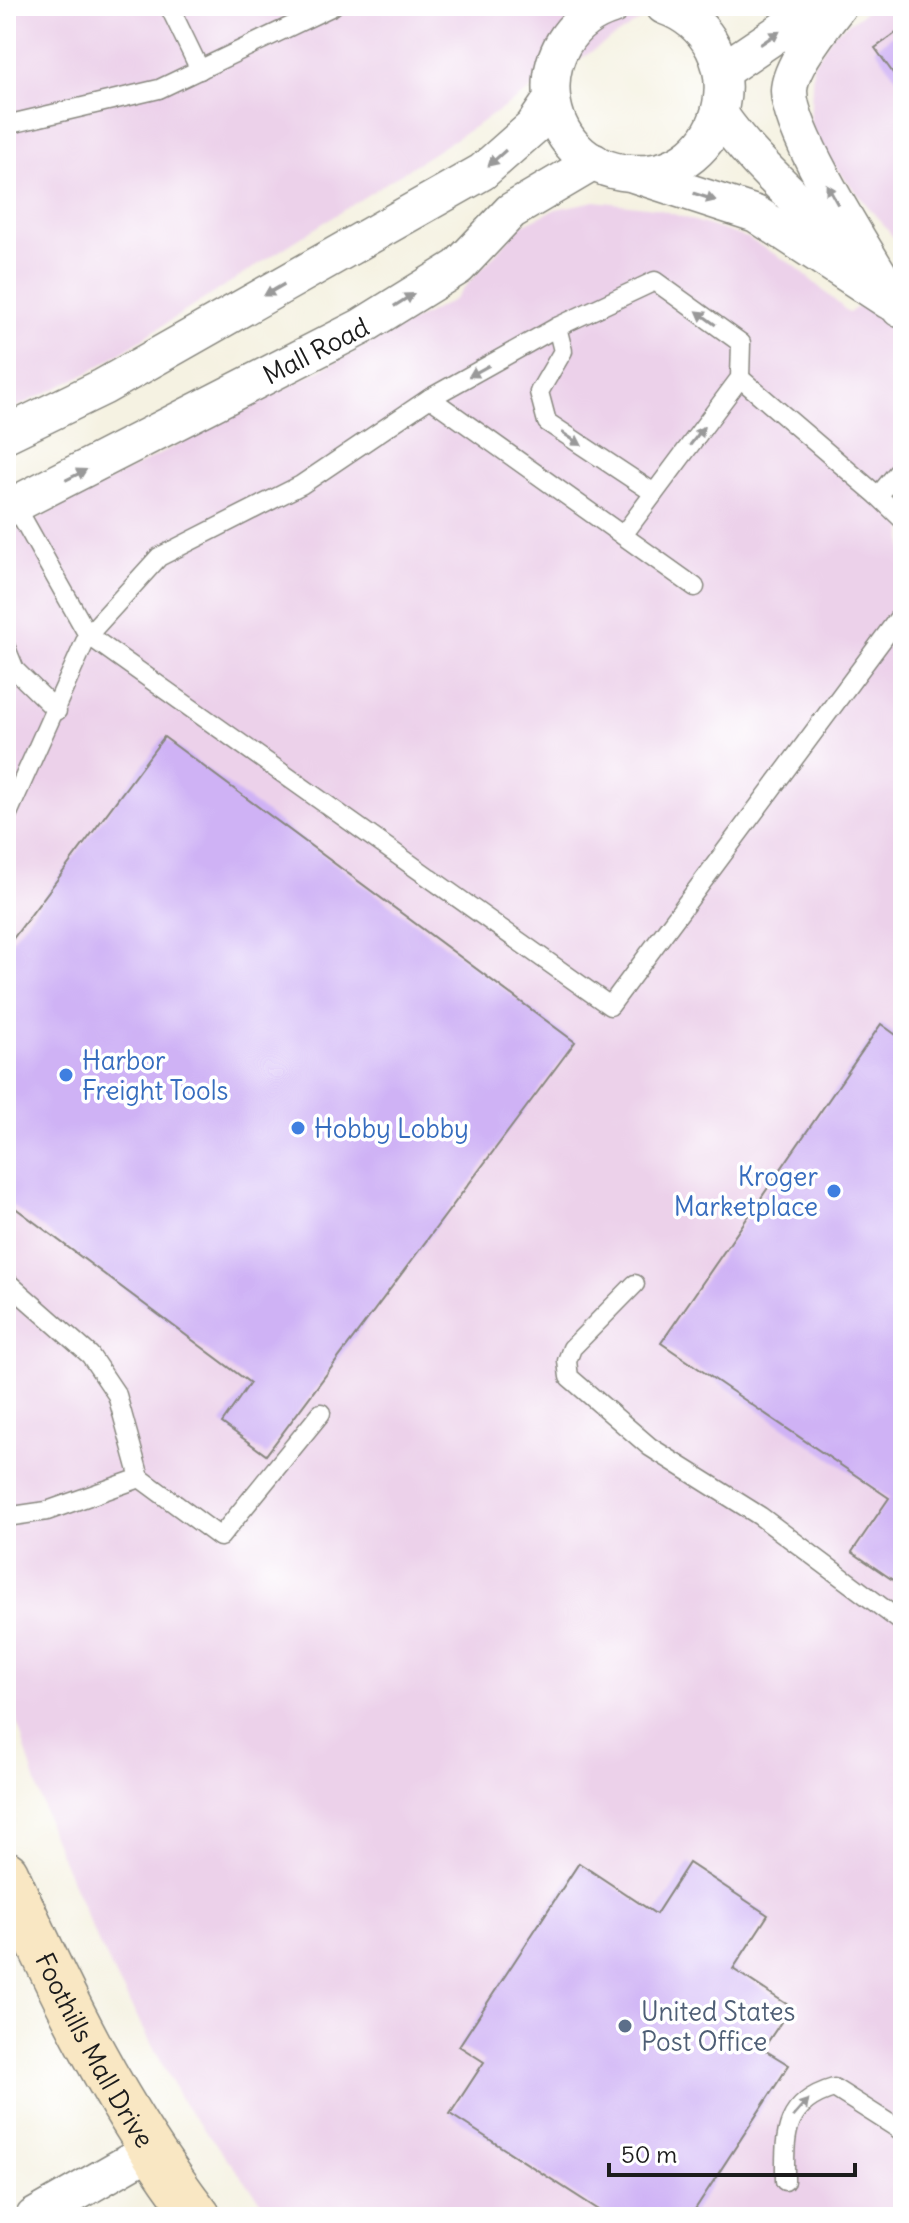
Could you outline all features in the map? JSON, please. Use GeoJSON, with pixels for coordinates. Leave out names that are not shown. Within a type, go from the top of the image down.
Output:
{"type":"FeatureCollection","features":[{"type":"Feature","properties":{"kind":"main road","name":"Foothills Mall Drive"},"geometry":{"type":"LineString","coordinates":[[6,1873],[64,2000],[149,2151],[199,2217]]}},
{"type":"Feature","properties":{"kind":"street"},"geometry":{"type":"LineString","coordinates":[[6,434],[103,387],[482,172],[533,127],[550,102],[557,57],[567,37],[582,21],[612,6]]}},
{"type":"Feature","properties":{"kind":"street"},"geometry":{"type":"LineString","coordinates":[[630,173],[668,168],[685,160],[700,147],[720,115],[724,93],[722,71],[703,31],[687,16],[667,6]]}},
{"type":"Feature","properties":{"kind":"street"},"geometry":{"type":"LineString","coordinates":[[722,71],[818,6]]}},
{"type":"Feature","properties":{"kind":"street"},"geometry":{"type":"LineString","coordinates":[[838,6],[809,44],[789,87],[792,114],[832,193],[901,311]]}},
{"type":"Feature","properties":{"kind":"street"},"geometry":{"type":"LineString","coordinates":[[550,102],[566,136],[594,162],[756,214],[813,248],[901,311]]}},
{"type":"Feature","properties":{"kind":"street"},"geometry":{"type":"LineString","coordinates":[[720,115],[746,152],[817,217],[901,311]]}},
{"type":"Feature","properties":{"kind":"street","name":"Mall Road"},"geometry":{"type":"LineString","coordinates":[[9,499],[361,327],[458,267],[511,211],[594,162]]}},
{"type":"Feature","properties":{"kind":"street"},"geometry":{"type":"LineString","coordinates":[[34,2217],[149,2151]]}},
{"type":"Feature","properties":{"kind":"lane"},"geometry":{"type":"LineString","coordinates":[[169,6],[200,70]]}},
{"type":"Feature","properties":{"kind":"lane"},"geometry":{"type":"LineString","coordinates":[[6,125],[159,89],[333,6]]}},
{"type":"Feature","properties":{"kind":"lane"},"geometry":{"type":"LineString","coordinates":[[6,818],[57,711],[88,635],[159,557],[301,485],[430,398],[557,327],[655,281],[741,343],[740,378],[623,535]]}},
{"type":"Feature","properties":{"kind":"lane"},"geometry":{"type":"LineString","coordinates":[[557,327],[563,351],[539,392],[547,422],[654,493]]}},
{"type":"Feature","properties":{"kind":"lane"},"geometry":{"type":"LineString","coordinates":[[740,378],[903,520]]}},
{"type":"Feature","properties":{"kind":"lane"},"geometry":{"type":"LineString","coordinates":[[430,398],[695,587]]}},
{"type":"Feature","properties":{"kind":"lane"},"geometry":{"type":"LineString","coordinates":[[878,496],[903,466]]}},
{"type":"Feature","properties":{"kind":"lane"},"geometry":{"type":"LineString","coordinates":[[9,499],[88,635],[610,1006],[903,612]]}},
{"type":"Feature","properties":{"kind":"lane"},"geometry":{"type":"LineString","coordinates":[[6,648],[15,670],[57,711]]}},
{"type":"Feature","properties":{"kind":"lane"},"geometry":{"type":"LineString","coordinates":[[6,1281],[90,1355],[117,1395],[140,1478],[220,1537],[321,1413]]}},
{"type":"Feature","properties":{"kind":"lane"},"geometry":{"type":"LineString","coordinates":[[635,1284],[572,1348],[567,1361],[569,1377],[650,1447],[760,1516],[903,1623]]}},
{"type":"Feature","properties":{"kind":"lane"},"geometry":{"type":"LineString","coordinates":[[6,1517],[47,1511],[140,1478]]}},
{"type":"Feature","properties":{"kind":"lane"},"geometry":{"type":"LineString","coordinates":[[785,2181],[786,2131],[797,2109],[820,2092],[834,2088],[903,2132]]}},
{"type":"Feature","properties":{"kind":"shaded area"},"geometry":{"type":"Polygon","coordinates":[[[6,6],[663,6],[90,372],[6,412],[6,6]]]}},
{"type":"Feature","properties":{"kind":"shaded area"},"geometry":{"type":"Polygon","coordinates":[[[874,6],[903,6],[903,249],[824,153],[810,124],[813,65],[834,33],[874,6]]]}},
{"type":"Feature","properties":{"kind":"shaded area"},"geometry":{"type":"Polygon","coordinates":[[[595,201],[655,208],[747,238],[795,266],[849,313],[903,274],[903,2217],[274,2217],[184,2105],[101,1949],[51,1833],[6,1685],[6,535],[453,300],[522,225],[556,209],[595,201]]]}},
{"type":"Feature","properties":{"kind":"building"},"geometry":{"type":"Polygon","coordinates":[[[903,28],[903,87],[875,48],[903,28]]]}},
{"type":"Feature","properties":{"kind":"building","name":"Hobby Lobby"},"geometry":{"type":"Polygon","coordinates":[[[164,737],[575,1042],[266,1455],[222,1423],[250,1383],[6,1201],[6,948],[164,737]]]}},
{"type":"Feature","properties":{"kind":"building","name":"Kroger Marketplace"},"geometry":{"type":"Polygon","coordinates":[[[881,1024],[903,1040],[903,1587],[852,1552],[889,1498],[661,1343],[881,1024]]]}},
{"type":"Feature","properties":{"kind":"building","name":"United States Post Office"},"geometry":{"type":"Polygon","coordinates":[[[579,1863],[656,1914],[689,1863],[768,1915],[733,1969],[791,2007],[763,2049],[789,2065],[690,2217],[610,2217],[450,2114],[484,2062],[459,2046],[579,1863]]]}},
{"type":"Feature","properties":{"kind":"place","name":"Harbor Freight Tools"},"geometry":{"type":"Point","coordinates":[66,1075]}},
{"type":"Feature","properties":{"kind":"place","name":"Hobby Lobby"},"geometry":{"type":"Point","coordinates":[298,1128]}},
{"type":"Feature","properties":{"kind":"place","name":"Kroger Marketplace"},"geometry":{"type":"Point","coordinates":[834,1191]}},
{"type":"Feature","properties":{"kind":"place","name":"United States Post Office"},"geometry":{"type":"Point","coordinates":[625,2026]}}]}
